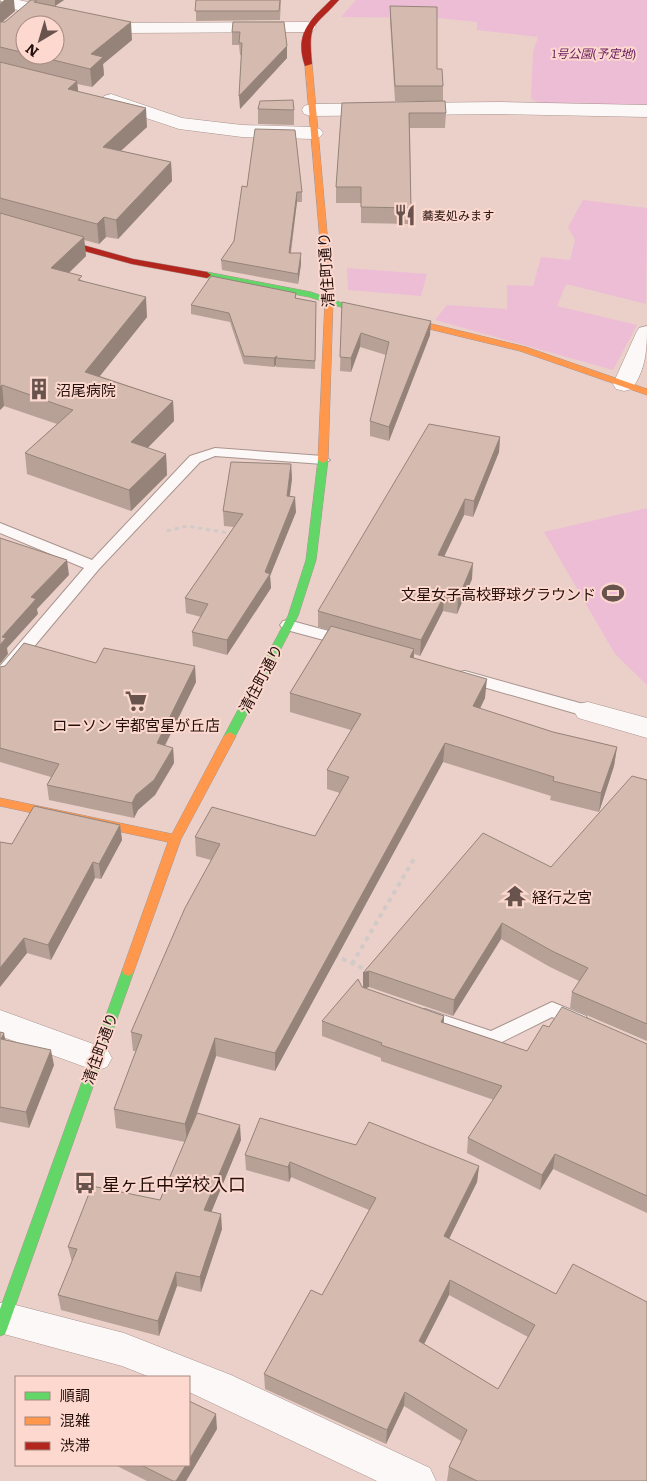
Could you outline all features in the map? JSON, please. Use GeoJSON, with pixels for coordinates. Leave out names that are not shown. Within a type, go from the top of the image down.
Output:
{"type":"FeatureCollection","features":[{"type":"Feature","properties":{"kind":"street"},"geometry":{"type":"LineString","coordinates":[[0,1],[122,28],[307,27],[335,0]]}},
{"type":"Feature","properties":{"kind":"street"},"geometry":{"type":"LineString","coordinates":[[13,24],[32,8]]}},
{"type":"Feature","properties":{"kind":"street","name":"清住町通り"},"geometry":{"type":"LineString","coordinates":[[2,1324],[175,839],[288,625],[302,589],[310,560],[320,495],[328,392],[329,300],[313,133],[306,43],[307,27]]}},
{"type":"Feature","properties":{"kind":"street"},"geometry":{"type":"LineString","coordinates":[[91,95],[179,123],[242,131],[313,133]]}},
{"type":"Feature","properties":{"kind":"street"},"geometry":{"type":"LineString","coordinates":[[312,110],[500,108],[647,111]]}},
{"type":"Feature","properties":{"kind":"street"},"geometry":{"type":"LineString","coordinates":[[0,225],[132,261],[329,300],[356,309]]}},
{"type":"Feature","properties":{"kind":"street"},"geometry":{"type":"LineString","coordinates":[[383,316],[498,342],[647,392]]}},
{"type":"Feature","properties":{"kind":"street"},"geometry":{"type":"LineString","coordinates":[[624,384],[647,332]]}},
{"type":"Feature","properties":{"kind":"street"},"geometry":{"type":"LineString","coordinates":[[588,711],[647,728]]}},
{"type":"Feature","properties":{"kind":"street"},"geometry":{"type":"LineString","coordinates":[[0,802],[175,839]]}},
{"type":"Feature","properties":{"kind":"street"},"geometry":{"type":"LineString","coordinates":[[0,1023],[96,1058]]}},
{"type":"Feature","properties":{"kind":"street"},"geometry":{"type":"LineString","coordinates":[[2,1324],[124,1350],[218,1387],[417,1481]]}},
{"type":"Feature","properties":{"kind":"lane"},"geometry":{"type":"LineString","coordinates":[[0,676],[94,566],[196,460],[205,454],[215,452],[322,460]]}},
{"type":"Feature","properties":{"kind":"lane"},"geometry":{"type":"LineString","coordinates":[[0,528],[94,566]]}},
{"type":"Feature","properties":{"kind":"lane"},"geometry":{"type":"LineString","coordinates":[[288,625],[363,646]]}},
{"type":"Feature","properties":{"kind":"lane"},"geometry":{"type":"LineString","coordinates":[[447,670],[588,711]]}},
{"type":"Feature","properties":{"kind":"lane"},"geometry":{"type":"LineString","coordinates":[[412,1011],[492,1039],[552,1009],[595,1028]]}},
{"type":"Feature","properties":{"kind":"path"},"geometry":{"type":"LineString","coordinates":[[160,535],[168,530],[187,526],[236,534]]}},
{"type":"Feature","properties":{"kind":"path"},"geometry":{"type":"LineString","coordinates":[[352,964],[415,857]]}},
{"type":"Feature","properties":{"kind":"path"},"geometry":{"type":"LineString","coordinates":[[325,952],[378,974]]}},
{"type":"Feature","properties":{"kind":"green space","name":"1号公園(予定地)"},"geometry":{"type":"Polygon","coordinates":[[[356,0],[647,0],[647,106],[542,104],[531,99],[533,52],[538,37],[477,30],[477,22],[438,18],[341,17],[356,0]]]}},
{"type":"Feature","properties":{"kind":"green space"},"geometry":{"type":"Polygon","coordinates":[[[583,200],[647,208],[646,304],[566,284],[557,306],[637,325],[613,370],[435,320],[447,305],[507,309],[507,285],[533,286],[541,257],[570,260],[575,240],[568,227],[583,200]]]}},
{"type":"Feature","properties":{"kind":"green space"},"geometry":{"type":"Polygon","coordinates":[[[347,268],[427,274],[421,296],[348,290],[347,268]]]}},
{"type":"Feature","properties":{"kind":"green space","name":"文星女子高校野球グラウンド"},"geometry":{"type":"Polygon","coordinates":[[[647,508],[647,685],[615,654],[544,532],[647,508]]]}},
{"type":"Feature","properties":{"kind":"building"},"geometry":{"type":"Polygon","coordinates":[[[31,0],[37,0],[34,2],[131,22],[91,54],[103,57],[90,69],[65,63],[65,15],[15,15],[15,51],[0,47],[0,22],[5,22],[31,0]]]}},
{"type":"Feature","properties":{"kind":"building"},"geometry":{"type":"Polygon","coordinates":[[[196,0],[280,0],[279,11],[195,11],[196,0]]]}},
{"type":"Feature","properties":{"kind":"building"},"geometry":{"type":"Polygon","coordinates":[[[390,6],[437,7],[437,69],[442,69],[443,86],[395,86],[390,6]]]}},
{"type":"Feature","properties":{"kind":"building"},"geometry":{"type":"Polygon","coordinates":[[[233,22],[284,22],[287,46],[239,96],[242,43],[239,43],[240,32],[232,32],[233,22]]]}},
{"type":"Feature","properties":{"kind":"building"},"geometry":{"type":"Polygon","coordinates":[[[0,62],[77,81],[68,89],[146,108],[103,147],[171,162],[116,220],[104,217],[97,224],[0,198],[0,62]]]}},
{"type":"Feature","properties":{"kind":"building"},"geometry":{"type":"Polygon","coordinates":[[[293,100],[294,110],[258,109],[260,101],[293,100]]]}},
{"type":"Feature","properties":{"kind":"building"},"geometry":{"type":"Polygon","coordinates":[[[445,101],[446,113],[409,113],[411,208],[361,207],[361,187],[336,187],[342,103],[445,101]]]}},
{"type":"Feature","properties":{"kind":"building"},"geometry":{"type":"Polygon","coordinates":[[[255,129],[295,130],[302,192],[297,192],[289,253],[301,253],[298,274],[221,260],[234,241],[242,186],[247,187],[255,129]]]}},
{"type":"Feature","properties":{"kind":"building"},"geometry":{"type":"Polygon","coordinates":[[[0,213],[84,237],[51,268],[82,276],[78,280],[146,297],[85,372],[173,401],[131,442],[166,454],[129,490],[25,453],[73,410],[2,385],[0,387],[0,213]]]}},
{"type":"Feature","properties":{"kind":"building"},"geometry":{"type":"Polygon","coordinates":[[[211,276],[296,293],[295,298],[316,302],[315,361],[276,358],[277,356],[274,358],[244,356],[229,313],[191,305],[211,276]]]}},
{"type":"Feature","properties":{"kind":"building"},"geometry":{"type":"Polygon","coordinates":[[[342,302],[431,321],[389,427],[370,421],[389,342],[361,333],[351,358],[340,357],[342,302]]]}},
{"type":"Feature","properties":{"kind":"building"},"geometry":{"type":"Polygon","coordinates":[[[429,424],[500,437],[474,501],[465,499],[438,555],[473,563],[458,599],[444,596],[421,640],[318,611],[429,424]]]}},
{"type":"Feature","properties":{"kind":"building"},"geometry":{"type":"Polygon","coordinates":[[[231,462],[291,464],[287,496],[295,497],[265,572],[270,574],[227,640],[192,632],[208,604],[185,598],[243,514],[223,511],[231,462]]]}},
{"type":"Feature","properties":{"kind":"building"},"geometry":{"type":"Polygon","coordinates":[[[0,538],[67,560],[31,597],[36,599],[2,637],[6,638],[0,645],[0,538]]]}},
{"type":"Feature","properties":{"kind":"building"},"geometry":{"type":"Polygon","coordinates":[[[331,626],[414,649],[410,657],[487,679],[473,706],[553,732],[617,747],[601,793],[553,781],[554,777],[445,743],[275,1053],[215,1038],[185,1124],[114,1109],[142,1035],[131,1032],[185,908],[220,844],[195,837],[212,807],[315,836],[349,777],[327,770],[361,714],[290,693],[331,626]]]}},
{"type":"Feature","properties":{"kind":"building"},"geometry":{"type":"Polygon","coordinates":[[[24,643],[96,663],[104,648],[195,666],[157,743],[173,748],[154,780],[136,795],[132,803],[47,785],[59,764],[0,748],[0,667],[5,666],[24,643]]]}},
{"type":"Feature","properties":{"kind":"building"},"geometry":{"type":"Polygon","coordinates":[[[632,776],[647,780],[647,1024],[572,992],[588,968],[552,951],[502,923],[454,1000],[369,971],[363,973],[483,833],[551,867],[632,776]]]}},
{"type":"Feature","properties":{"kind":"building"},"geometry":{"type":"Polygon","coordinates":[[[34,806],[120,825],[99,864],[93,862],[48,945],[24,938],[0,968],[0,842],[12,844],[34,806]]]}},
{"type":"Feature","properties":{"kind":"building"},"geometry":{"type":"Polygon","coordinates":[[[358,979],[362,987],[444,1016],[441,1022],[527,1051],[543,1025],[549,1027],[562,1007],[647,1044],[647,1196],[555,1154],[542,1175],[468,1138],[502,1086],[381,1045],[382,1043],[322,1021],[358,979]]]}},
{"type":"Feature","properties":{"kind":"building"},"geometry":{"type":"Polygon","coordinates":[[[0,1032],[4,1033],[1,1039],[51,1050],[26,1112],[0,1107],[0,1032]]]}},
{"type":"Feature","properties":{"kind":"building"},"geometry":{"type":"Polygon","coordinates":[[[197,1113],[240,1125],[204,1210],[221,1214],[200,1277],[176,1272],[158,1321],[58,1295],[77,1249],[68,1247],[92,1186],[160,1200],[197,1113]]]}},
{"type":"Feature","properties":{"kind":"building"},"geometry":{"type":"Polygon","coordinates":[[[260,1118],[356,1145],[369,1122],[479,1166],[444,1236],[556,1294],[573,1264],[647,1302],[647,1481],[477,1481],[449,1467],[467,1430],[405,1392],[387,1430],[264,1374],[311,1290],[322,1295],[376,1198],[290,1162],[288,1167],[245,1155],[260,1118]],[[450,1280],[419,1341],[498,1389],[535,1325],[450,1280]]]}},
{"type":"Feature","properties":{"kind":"building"},"geometry":{"type":"Polygon","coordinates":[[[190,1401],[216,1414],[190,1458],[190,1401]]]}},
{"type":"Feature","properties":{"kind":"building"},"geometry":{"type":"Polygon","coordinates":[[[143,1466],[185,1466],[176,1481],[143,1466]]]}},
{"type":"Feature","properties":{"kind":"traffic: fast"},"geometry":{"type":"LineString","coordinates":[[207,275],[311,295],[344,305]]}},
{"type":"Feature","properties":{"kind":"traffic: fast"},"geometry":{"type":"LineString","coordinates":[[230,736],[293,616],[311,560],[323,460]]}},
{"type":"Feature","properties":{"kind":"traffic: fast"},"geometry":{"type":"LineString","coordinates":[[0,1329],[128,971]]}},
{"type":"Feature","properties":{"kind":"traffic: slow"},"geometry":{"type":"LineString","coordinates":[[308,64],[329,300],[323,460]]}},
{"type":"Feature","properties":{"kind":"traffic: slow"},"geometry":{"type":"LineString","coordinates":[[395,318],[523,349],[647,392]]}},
{"type":"Feature","properties":{"kind":"traffic: slow"},"geometry":{"type":"LineString","coordinates":[[128,971],[175,839],[230,736]]}},
{"type":"Feature","properties":{"kind":"traffic: slow"},"geometry":{"type":"LineString","coordinates":[[0,802],[175,839]]}},
{"type":"Feature","properties":{"kind":"traffic: jam"},"geometry":{"type":"LineString","coordinates":[[308,64],[306,40],[309,27],[335,0]]}},
{"type":"Feature","properties":{"kind":"traffic: jam"},"geometry":{"type":"LineString","coordinates":[[0,225],[132,261],[207,275]]}},
{"type":"Feature","properties":{"kind":"place","name":"蕎麦処みます"},"geometry":{"type":"Point","coordinates":[405,215]}},
{"type":"Feature","properties":{"kind":"place","name":"沼尾病院"},"geometry":{"type":"Point","coordinates":[39,389]}},
{"type":"Feature","properties":{"kind":"place","name":"文星女子高校野球グラウンド"},"geometry":{"type":"Point","coordinates":[613,593]}},
{"type":"Feature","properties":{"kind":"place","name":"ローソン 宇都宮星が丘店"},"geometry":{"type":"Point","coordinates":[136,701]}},
{"type":"Feature","properties":{"kind":"place","name":"経行之宮"},"geometry":{"type":"Point","coordinates":[515,896]}},
{"type":"Feature","properties":{"kind":"place","name":"星ヶ丘中学校入口"},"geometry":{"type":"Point","coordinates":[85,1183]}}]}
